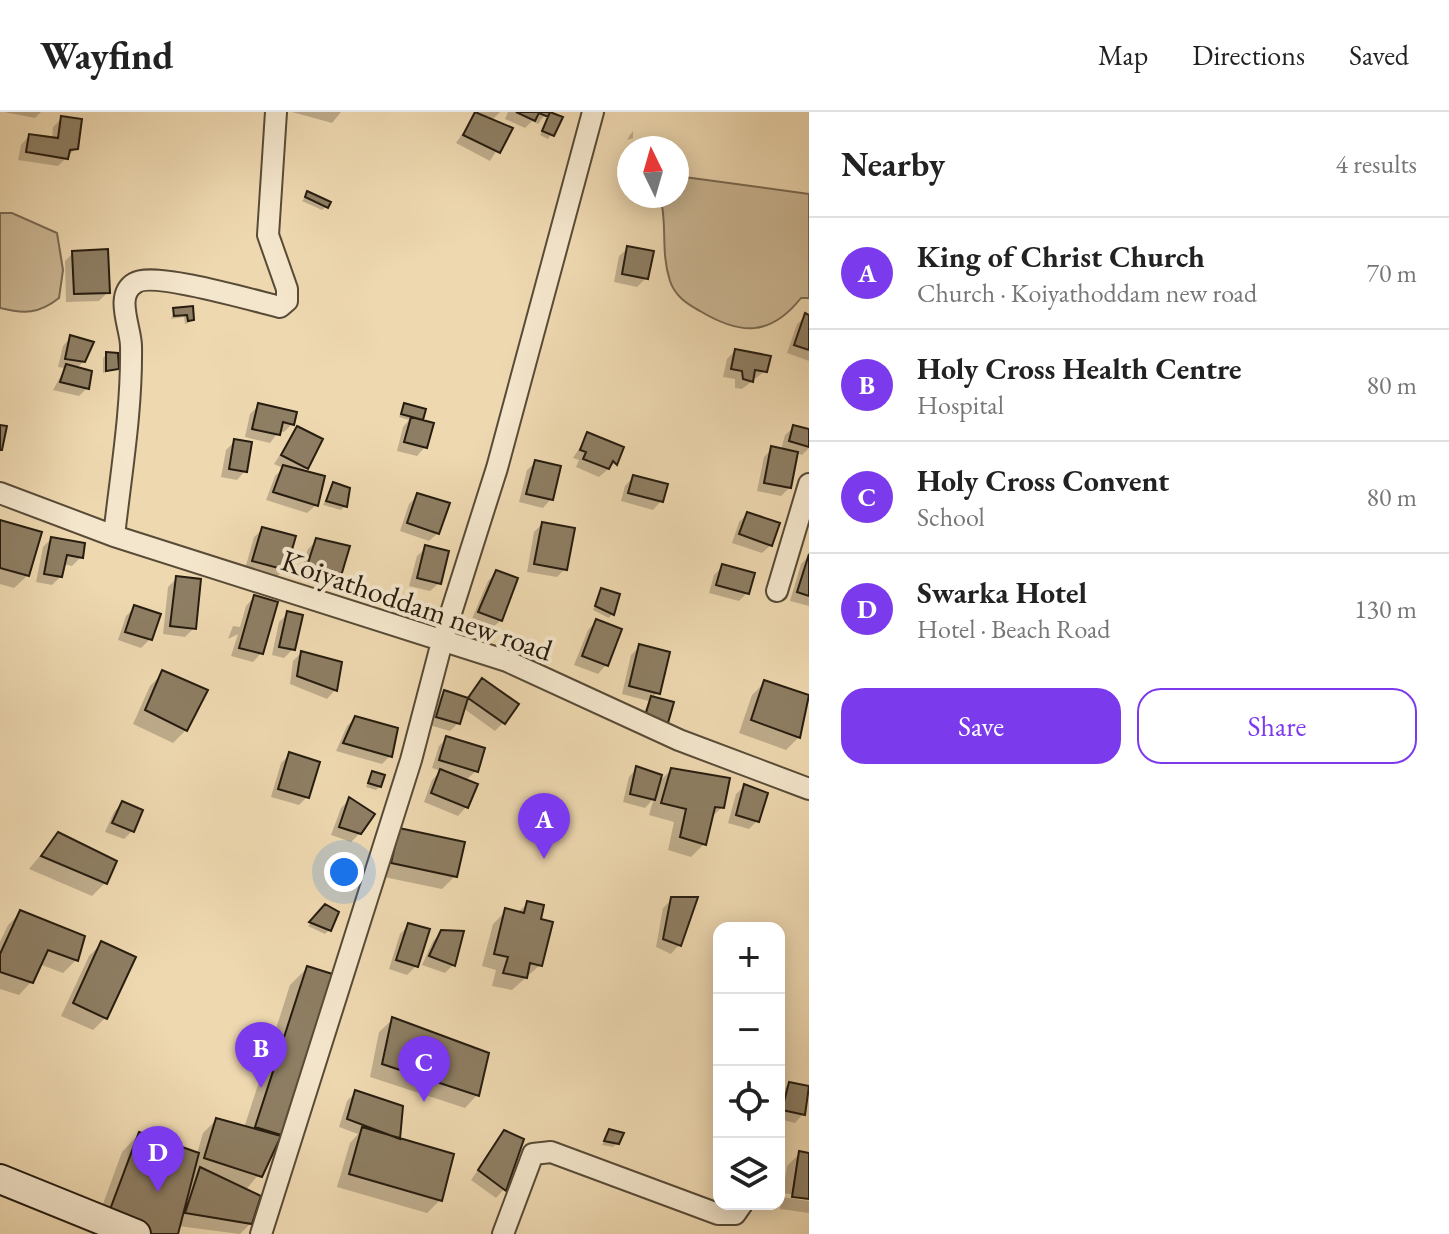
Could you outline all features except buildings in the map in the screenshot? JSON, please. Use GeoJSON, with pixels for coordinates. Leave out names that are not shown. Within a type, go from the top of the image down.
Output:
{"type":"FeatureCollection","features":[{"type":"Feature","properties":{"kind":"main road"},"geometry":{"type":"LineString","coordinates":[[0,1179],[136,1234]]}},
{"type":"Feature","properties":{"kind":"street"},"geometry":{"type":"LineString","coordinates":[[114,536],[132,387],[131,331],[124,306],[126,293],[134,283],[146,280],[196,286],[280,307],[287,301],[287,289],[268,235],[276,112]]}},
{"type":"Feature","properties":{"kind":"street"},"geometry":{"type":"LineString","coordinates":[[261,1234],[411,760],[443,638],[497,468],[593,112]]}},
{"type":"Feature","properties":{"kind":"street"},"geometry":{"type":"LineString","coordinates":[[777,591],[809,484]]}},
{"type":"Feature","properties":{"kind":"street","name":"Koiyathoddam new road"},"geometry":{"type":"LineString","coordinates":[[0,493],[114,536],[443,638],[507,661],[679,740],[809,789]]}},
{"type":"Feature","properties":{"kind":"street"},"geometry":{"type":"LineString","coordinates":[[503,1234],[533,1154],[551,1152],[718,1214],[735,1214],[738,1210]]}},
{"type":"Feature","properties":{"kind":"shaded area"},"geometry":{"type":"Polygon","coordinates":[[[689,178],[809,194],[809,298],[801,298],[778,320],[754,328],[728,325],[700,311],[682,299],[672,286],[667,270],[662,208],[689,208],[689,178]]]}},
{"type":"Feature","properties":{"kind":"shaded area"},"geometry":{"type":"Polygon","coordinates":[[[0,213],[12,213],[57,233],[63,270],[59,298],[45,307],[24,312],[0,308],[0,213]]]}},
{"type":"Feature","properties":{"kind":"place","name":"King of Christ Church"},"geometry":{"type":"Point","coordinates":[544,859]}},
{"type":"Feature","properties":{"kind":"place","name":"Holy Cross Health Centre"},"geometry":{"type":"Point","coordinates":[261,1088]}},
{"type":"Feature","properties":{"kind":"place","name":"Holy Cross Convent"},"geometry":{"type":"Point","coordinates":[424,1102]}},
{"type":"Feature","properties":{"kind":"place","name":"Swarka Hotel"},"geometry":{"type":"Point","coordinates":[158,1192]}}]}
